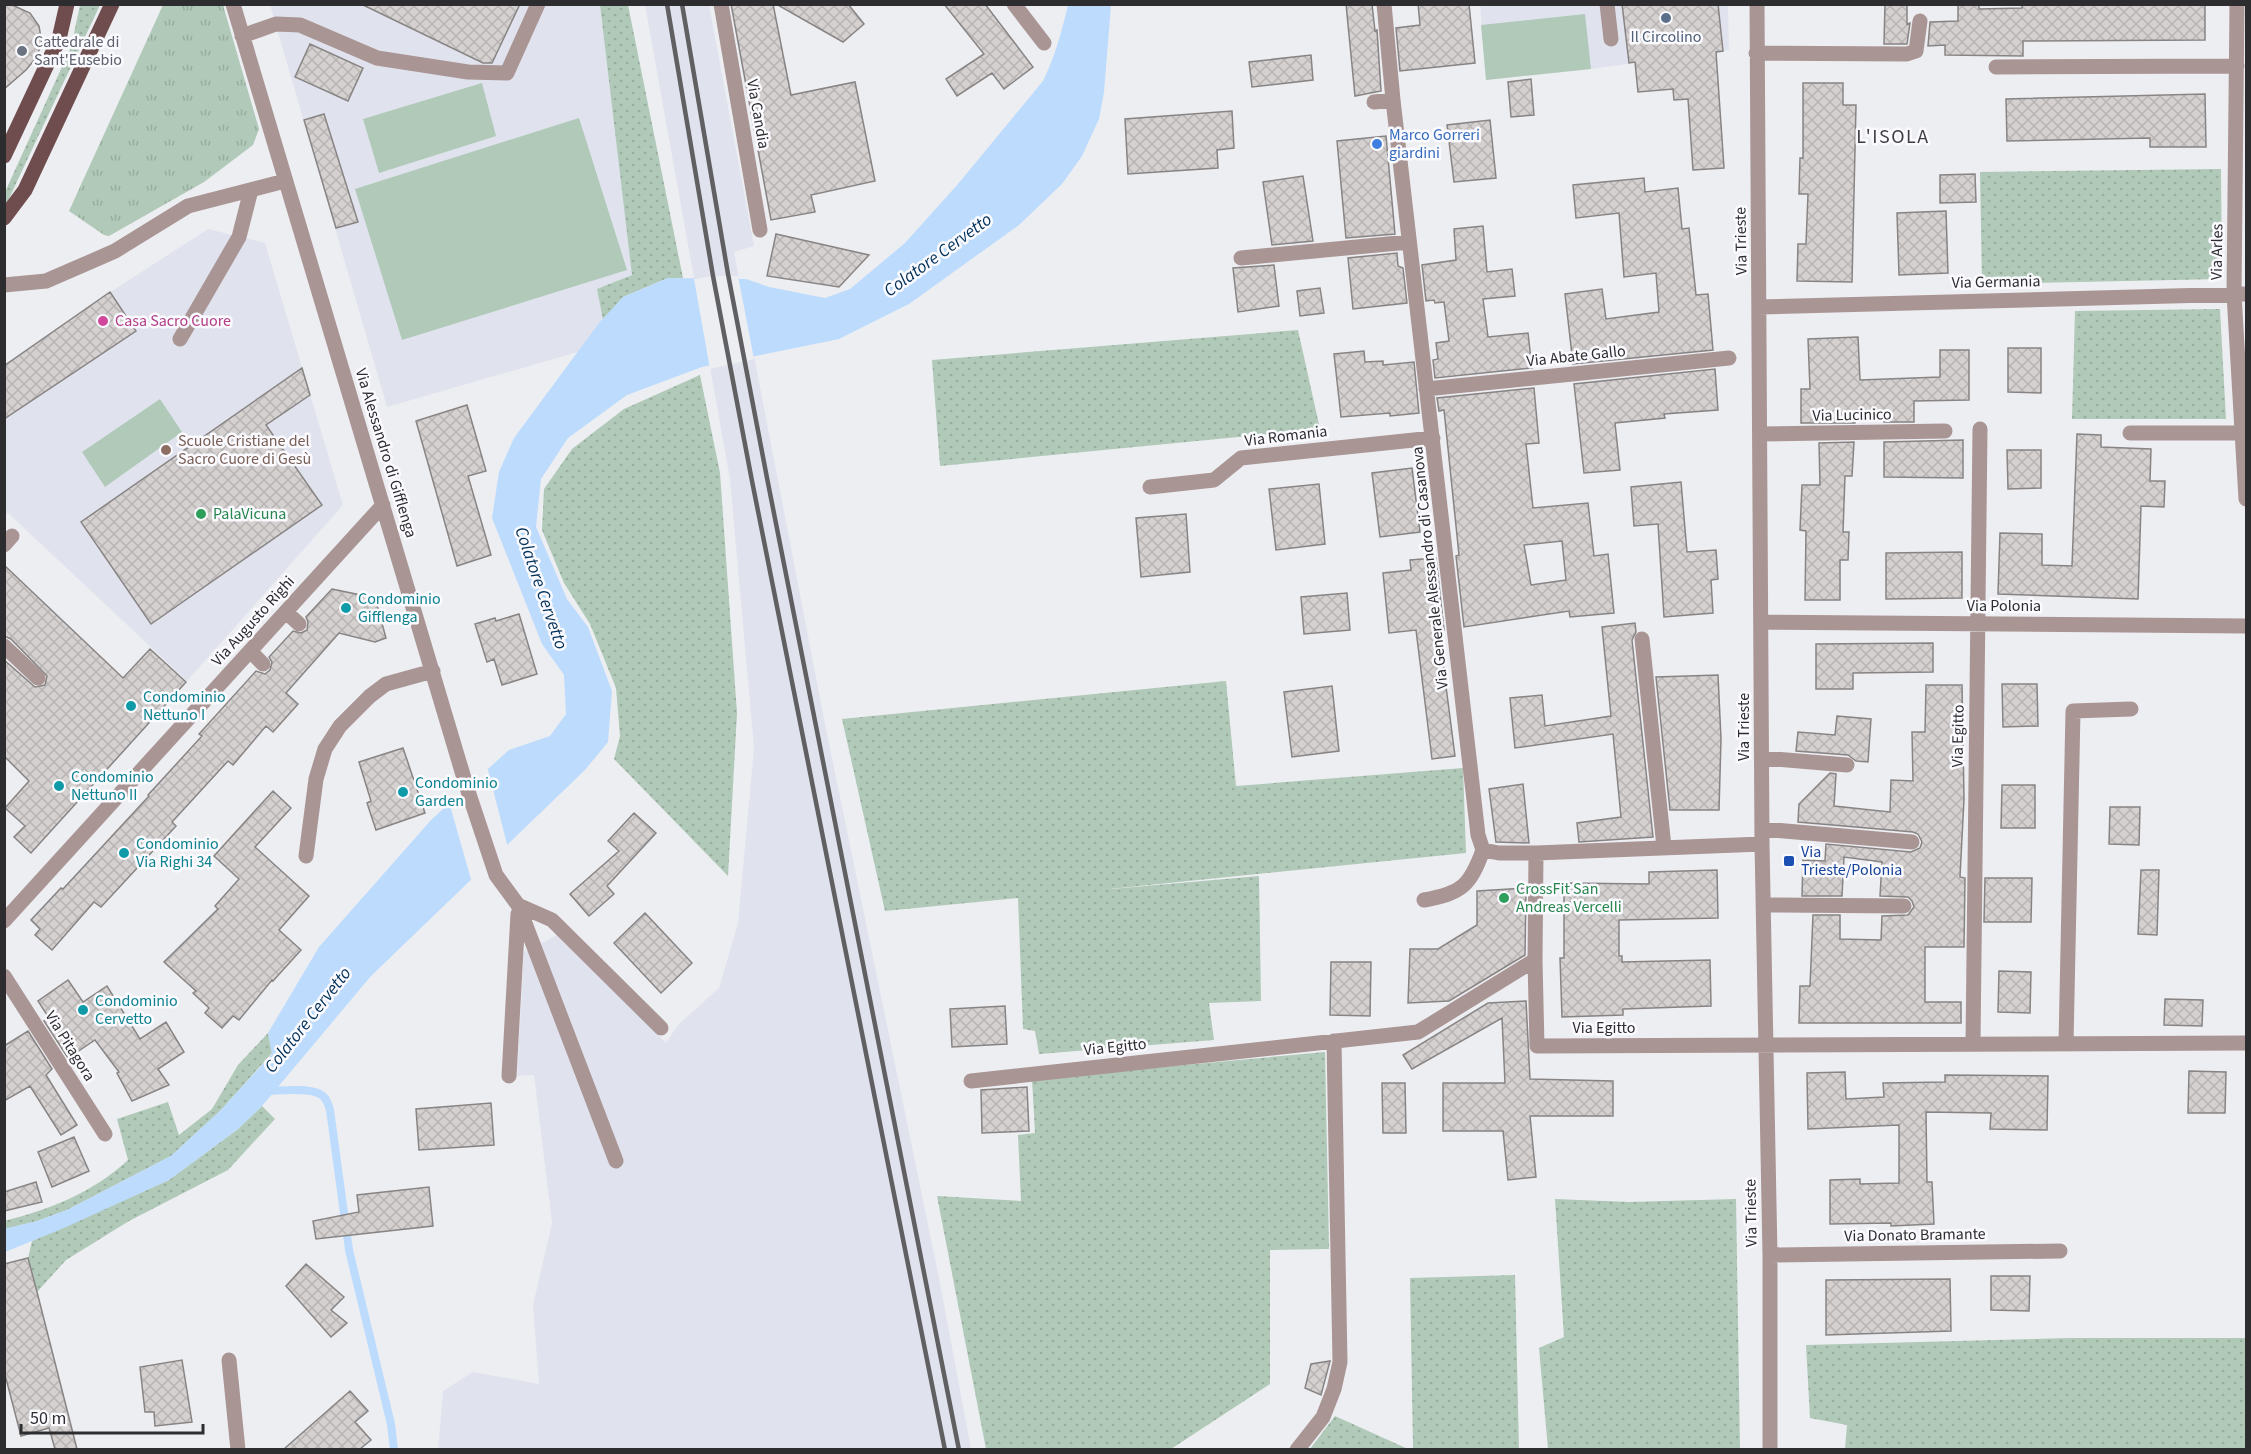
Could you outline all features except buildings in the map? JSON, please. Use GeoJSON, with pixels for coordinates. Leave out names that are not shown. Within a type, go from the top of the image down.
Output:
{"type":"FeatureCollection","features":[{"type":"Feature","properties":{"kind":"main road"},"geometry":{"type":"LineString","coordinates":[[4,156],[59,39],[67,4]]}},
{"type":"Feature","properties":{"kind":"main road"},"geometry":{"type":"LineString","coordinates":[[4,218],[25,190],[112,4]]}},
{"type":"Feature","properties":{"kind":"street","name":"Via Alessandro di Gifflenga"},"geometry":{"type":"LineString","coordinates":[[233,4],[466,784],[496,875],[518,904]]}},
{"type":"Feature","properties":{"kind":"street"},"geometry":{"type":"LineString","coordinates":[[242,36],[276,24],[300,25],[377,58],[468,72],[507,73],[538,4]]}},
{"type":"Feature","properties":{"kind":"street","name":"Via Candia"},"geometry":{"type":"LineString","coordinates":[[721,4],[760,230]]}},
{"type":"Feature","properties":{"kind":"street"},"geometry":{"type":"LineString","coordinates":[[1014,4],[1044,43]]}},
{"type":"Feature","properties":{"kind":"street","name":"Via Generale Alessandro di Casanova"},"geometry":{"type":"LineString","coordinates":[[1384,4],[1409,242],[1478,835],[1483,850]]}},
{"type":"Feature","properties":{"kind":"street"},"geometry":{"type":"LineString","coordinates":[[1606,4],[1611,39]]}},
{"type":"Feature","properties":{"kind":"street","name":"Via Trieste"},"geometry":{"type":"LineString","coordinates":[[1757,4],[1762,836],[1770,1255],[1770,1449]]}},
{"type":"Feature","properties":{"kind":"street","name":"Via Arles"},"geometry":{"type":"LineString","coordinates":[[2237,4],[2240,294],[2247,499]]}},
{"type":"Feature","properties":{"kind":"street"},"geometry":{"type":"LineString","coordinates":[[1756,53],[1907,54],[1916,51],[1920,21]]}},
{"type":"Feature","properties":{"kind":"street"},"geometry":{"type":"LineString","coordinates":[[1996,67],[2237,66]]}},
{"type":"Feature","properties":{"kind":"street"},"geometry":{"type":"LineString","coordinates":[[1374,102],[1393,100]]}},
{"type":"Feature","properties":{"kind":"street"},"geometry":{"type":"LineString","coordinates":[[4,285],[46,281],[116,251],[188,206],[285,181]]}},
{"type":"Feature","properties":{"kind":"street"},"geometry":{"type":"LineString","coordinates":[[180,339],[239,237],[251,190]]}},
{"type":"Feature","properties":{"kind":"street"},"geometry":{"type":"LineString","coordinates":[[1241,258],[1409,242]]}},
{"type":"Feature","properties":{"kind":"street","name":"Via Germania"},"geometry":{"type":"LineString","coordinates":[[1760,306],[2240,294]]}},
{"type":"Feature","properties":{"kind":"street","name":"Via Abate Gallo"},"geometry":{"type":"LineString","coordinates":[[1426,389],[1728,358]]}},
{"type":"Feature","properties":{"kind":"street","name":"Via Egitto"},"geometry":{"type":"LineString","coordinates":[[1973,1044],[1980,429]]}},
{"type":"Feature","properties":{"kind":"street","name":"Via Lucinico"},"geometry":{"type":"LineString","coordinates":[[1760,434],[1945,431]]}},
{"type":"Feature","properties":{"kind":"street"},"geometry":{"type":"LineString","coordinates":[[2130,432],[2243,434]]}},
{"type":"Feature","properties":{"kind":"street","name":"Via Romania"},"geometry":{"type":"LineString","coordinates":[[1150,487],[1214,480],[1241,458],[1433,438]]}},
{"type":"Feature","properties":{"kind":"street","name":"Via Augusto Righi"},"geometry":{"type":"LineString","coordinates":[[4,921],[383,505]]}},
{"type":"Feature","properties":{"kind":"street"},"geometry":{"type":"LineString","coordinates":[[286,612],[300,624]]}},
{"type":"Feature","properties":{"kind":"street","name":"Via Polonia"},"geometry":{"type":"LineString","coordinates":[[1762,622],[2247,626]]}},
{"type":"Feature","properties":{"kind":"street"},"geometry":{"type":"LineString","coordinates":[[1642,639],[1664,847]]}},
{"type":"Feature","properties":{"kind":"street"},"geometry":{"type":"LineString","coordinates":[[4,646],[39,678]]}},
{"type":"Feature","properties":{"kind":"street"},"geometry":{"type":"LineString","coordinates":[[250,651],[263,664]]}},
{"type":"Feature","properties":{"kind":"street"},"geometry":{"type":"LineString","coordinates":[[306,856],[316,778],[325,749],[340,726],[370,696],[386,684],[433,671]]}},
{"type":"Feature","properties":{"kind":"street"},"geometry":{"type":"LineString","coordinates":[[2066,1044],[2073,711],[2131,709]]}},
{"type":"Feature","properties":{"kind":"street"},"geometry":{"type":"LineString","coordinates":[[1762,758],[1847,765]]}},
{"type":"Feature","properties":{"kind":"street"},"geometry":{"type":"LineString","coordinates":[[1424,900],[1447,896],[1464,885],[1474,875],[1483,850],[1499,854],[1664,847],[1762,836],[1912,842]]}},
{"type":"Feature","properties":{"kind":"street","name":"Via Egitto"},"geometry":{"type":"LineString","coordinates":[[1536,853],[1537,1046],[2247,1043]]}},
{"type":"Feature","properties":{"kind":"street"},"geometry":{"type":"LineString","coordinates":[[518,904],[552,920],[661,1028]]}},
{"type":"Feature","properties":{"kind":"street"},"geometry":{"type":"LineString","coordinates":[[509,1076],[518,904]]}},
{"type":"Feature","properties":{"kind":"street"},"geometry":{"type":"LineString","coordinates":[[518,904],[616,1161]]}},
{"type":"Feature","properties":{"kind":"street"},"geometry":{"type":"LineString","coordinates":[[1763,905],[1904,906]]}},
{"type":"Feature","properties":{"kind":"street","name":"Via Egitto"},"geometry":{"type":"LineString","coordinates":[[971,1081],[1418,1032],[1535,960]]}},
{"type":"Feature","properties":{"kind":"street","name":"Via Pitagora"},"geometry":{"type":"LineString","coordinates":[[4,976],[105,1134]]}},
{"type":"Feature","properties":{"kind":"street"},"geometry":{"type":"LineString","coordinates":[[1297,1449],[1323,1417],[1334,1389],[1340,1362],[1334,1041]]}},
{"type":"Feature","properties":{"kind":"street","name":"Via Donato Bramante"},"geometry":{"type":"LineString","coordinates":[[1770,1255],[2060,1251]]}},
{"type":"Feature","properties":{"kind":"street"},"geometry":{"type":"LineString","coordinates":[[229,1360],[238,1449]]}},
{"type":"Feature","properties":{"kind":"shaded area"},"geometry":{"type":"Polygon","coordinates":[[[270,5],[600,5],[633,275],[597,289],[603,320],[578,352],[387,407],[270,5]]]}},
{"type":"Feature","properties":{"kind":"shaded area"},"geometry":{"type":"Polygon","coordinates":[[[645,5],[709,5],[754,246],[734,252],[824,719],[939,1278],[971,1449],[438,1450],[443,1391],[473,1372],[539,1384],[533,1305],[552,1223],[534,1075],[517,1076],[524,952],[557,935],[666,1043],[678,1025],[719,988],[738,923],[754,748],[730,479],[645,5]]]}},
{"type":"Feature","properties":{"kind":"shaded area"},"geometry":{"type":"Polygon","coordinates":[[[1480,5],[1728,5],[1729,50],[1591,69],[1486,80],[1480,5]]]}},
{"type":"Feature","properties":{"kind":"shaded area","name":"Scuole Cristiane del Sacro Cuore di Gesù"},"geometry":{"type":"Polygon","coordinates":[[[208,229],[265,243],[343,505],[187,681],[8,513],[5,516],[4,366],[112,291],[208,229]]]}},
{"type":"Feature","properties":{"kind":"green space"},"geometry":{"type":"Polygon","coordinates":[[[80,5],[100,5],[5,207],[5,192],[71,47],[80,5]]]}},
{"type":"Feature","properties":{"kind":"green space"},"geometry":{"type":"Polygon","coordinates":[[[163,5],[223,5],[259,129],[253,145],[204,182],[109,236],[104,235],[69,211],[163,5]]]}},
{"type":"Feature","properties":{"kind":"green space"},"geometry":{"type":"Polygon","coordinates":[[[600,5],[628,5],[683,278],[668,278],[623,297],[603,320],[597,289],[632,275],[600,5]]]}},
{"type":"Feature","properties":{"kind":"green space"},"geometry":{"type":"Polygon","coordinates":[[[1585,14],[1591,69],[1486,80],[1481,25],[1585,14]]]}},
{"type":"Feature","properties":{"kind":"green space"},"geometry":{"type":"Polygon","coordinates":[[[482,83],[496,136],[379,173],[363,119],[482,83]]]}},
{"type":"Feature","properties":{"kind":"green space"},"geometry":{"type":"Polygon","coordinates":[[[579,118],[627,270],[402,340],[355,189],[579,118]]]}},
{"type":"Feature","properties":{"kind":"green space"},"geometry":{"type":"Polygon","coordinates":[[[2221,169],[2222,279],[1982,284],[1980,172],[2221,169]]]}},
{"type":"Feature","properties":{"kind":"green space"},"geometry":{"type":"Polygon","coordinates":[[[2220,309],[2226,419],[2072,419],[2075,311],[2220,309]]]}},
{"type":"Feature","properties":{"kind":"green space"},"geometry":{"type":"Polygon","coordinates":[[[1298,330],[1320,429],[940,466],[932,360],[1298,330]]]}},
{"type":"Feature","properties":{"kind":"green space"},"geometry":{"type":"Polygon","coordinates":[[[700,375],[720,473],[737,713],[728,876],[614,759],[620,736],[616,688],[590,624],[564,583],[542,530],[544,489],[572,449],[624,409],[700,375]]]}},
{"type":"Feature","properties":{"kind":"green space"},"geometry":{"type":"Polygon","coordinates":[[[160,399],[182,432],[105,487],[82,452],[160,399]]]}},
{"type":"Feature","properties":{"kind":"green space"},"geometry":{"type":"Polygon","coordinates":[[[1226,681],[1236,786],[1463,768],[1466,853],[1100,890],[1259,876],[1261,1001],[1209,1003],[1214,1040],[1039,1054],[1035,1031],[1023,1029],[1018,898],[885,911],[842,719],[1226,681]]]}},
{"type":"Feature","properties":{"kind":"green space"},"geometry":{"type":"Polygon","coordinates":[[[268,1033],[272,1053],[221,1110],[171,1156],[67,1210],[5,1229],[4,1221],[70,1198],[101,1181],[128,1160],[117,1119],[168,1102],[179,1135],[212,1109],[238,1065],[268,1033]]]}},
{"type":"Feature","properties":{"kind":"green space"},"geometry":{"type":"Polygon","coordinates":[[[1325,1052],[1329,1249],[1270,1250],[1270,1384],[1171,1449],[986,1449],[937,1196],[1021,1201],[1018,1135],[1035,1133],[1032,1079],[1325,1052]]]}},
{"type":"Feature","properties":{"kind":"green space"},"geometry":{"type":"Polygon","coordinates":[[[262,1106],[275,1119],[228,1170],[129,1221],[66,1260],[37,1292],[28,1258],[32,1241],[169,1180],[238,1129],[262,1106]]]}},
{"type":"Feature","properties":{"kind":"green space"},"geometry":{"type":"Polygon","coordinates":[[[1555,1199],[1629,1202],[1736,1199],[1740,1449],[1548,1449],[1539,1348],[1564,1337],[1555,1199]]]}},
{"type":"Feature","properties":{"kind":"green space"},"geometry":{"type":"Polygon","coordinates":[[[1515,1275],[1519,1449],[1413,1449],[1410,1278],[1515,1275]]]}},
{"type":"Feature","properties":{"kind":"green space"},"geometry":{"type":"Polygon","coordinates":[[[2069,1338],[2246,1338],[2246,1449],[1845,1449],[1847,1425],[1810,1418],[1806,1345],[2069,1338]]]}},
{"type":"Feature","properties":{"kind":"green space"},"geometry":{"type":"Polygon","coordinates":[[[1335,1416],[1408,1449],[1310,1449],[1335,1416]]]}},
{"type":"Feature","properties":{"kind":"water","name":"Colatore Cervetto"},"geometry":{"type":"Polygon","coordinates":[[[1068,5],[1111,5],[1104,92],[1099,119],[1082,156],[1062,184],[1019,225],[909,304],[839,339],[702,367],[627,395],[568,438],[541,479],[536,527],[567,599],[588,627],[612,691],[608,742],[585,770],[371,976],[262,1106],[238,1129],[169,1180],[5,1252],[4,1229],[37,1221],[67,1210],[171,1156],[221,1110],[272,1054],[268,1033],[319,947],[432,819],[509,750],[550,736],[566,714],[564,675],[542,644],[492,518],[499,472],[514,438],[599,323],[623,297],[668,278],[746,279],[769,287],[825,298],[850,289],[905,243],[958,184],[1043,81],[1055,53],[1068,5]]]}},
{"type":"Feature","properties":{"kind":"pier"},"geometry":{"type":"Polygon","coordinates":[[[738,276],[754,359],[710,369],[694,279],[738,276]]]}},
{"type":"Feature","properties":{"kind":"pier"},"geometry":{"type":"Polygon","coordinates":[[[487,766],[508,848],[472,883],[449,802],[487,766]]]}},
{"type":"Feature","properties":{"kind":"waterway"},"geometry":{"type":"LineString","coordinates":[[265,1091],[315,1092],[324,1097],[330,1110],[349,1250],[391,1424],[394,1450]]}},
{"type":"Feature","properties":{"kind":"railway"},"geometry":{"type":"LineString","coordinates":[[667,4],[713,276],[752,481],[945,1450]]}},
{"type":"Feature","properties":{"kind":"railway"},"geometry":{"type":"LineString","coordinates":[[682,4],[728,274],[767,478],[959,1450]]}},
{"type":"Feature","properties":{"kind":"place","name":"Il Circolino"},"geometry":{"type":"Point","coordinates":[1666,18]}},
{"type":"Feature","properties":{"kind":"place","name":"Cattedrale di Sant'Eusebio"},"geometry":{"type":"Point","coordinates":[22,51]}},
{"type":"Feature","properties":{"kind":"place","name":"Marco Gorreri giardini"},"geometry":{"type":"Point","coordinates":[1377,144]}},
{"type":"Feature","properties":{"kind":"place","name":"Casa Sacro Cuore"},"geometry":{"type":"Point","coordinates":[103,321]}},
{"type":"Feature","properties":{"kind":"place","name":"Scuole Cristiane del Sacro Cuore di Gesù"},"geometry":{"type":"Point","coordinates":[166,450]}},
{"type":"Feature","properties":{"kind":"place","name":"PalaVicuna"},"geometry":{"type":"Point","coordinates":[201,514]}},
{"type":"Feature","properties":{"kind":"place","name":"Condominio Gifflenga"},"geometry":{"type":"Point","coordinates":[346,608]}},
{"type":"Feature","properties":{"kind":"place","name":"Condominio Nettuno I"},"geometry":{"type":"Point","coordinates":[131,706]}},
{"type":"Feature","properties":{"kind":"place","name":"Condominio Nettuno II"},"geometry":{"type":"Point","coordinates":[59,786]}},
{"type":"Feature","properties":{"kind":"place","name":"Condominio Garden"},"geometry":{"type":"Point","coordinates":[403,792]}},
{"type":"Feature","properties":{"kind":"place","name":"Condominio Via Righi 34"},"geometry":{"type":"Point","coordinates":[124,853]}},
{"type":"Feature","properties":{"kind":"place","name":"Via Trieste/Polonia"},"geometry":{"type":"Point","coordinates":[1789,861]}},
{"type":"Feature","properties":{"kind":"place","name":"CrossFit San Andreas Vercelli"},"geometry":{"type":"Point","coordinates":[1504,898]}},
{"type":"Feature","properties":{"kind":"place","name":"Condominio Cervetto"},"geometry":{"type":"Point","coordinates":[83,1010]}},
{"type":"Feature","properties":{"kind":"district","name":"L'ISOLA"},"geometry":{"type":"Point","coordinates":[1893,137]}}]}
